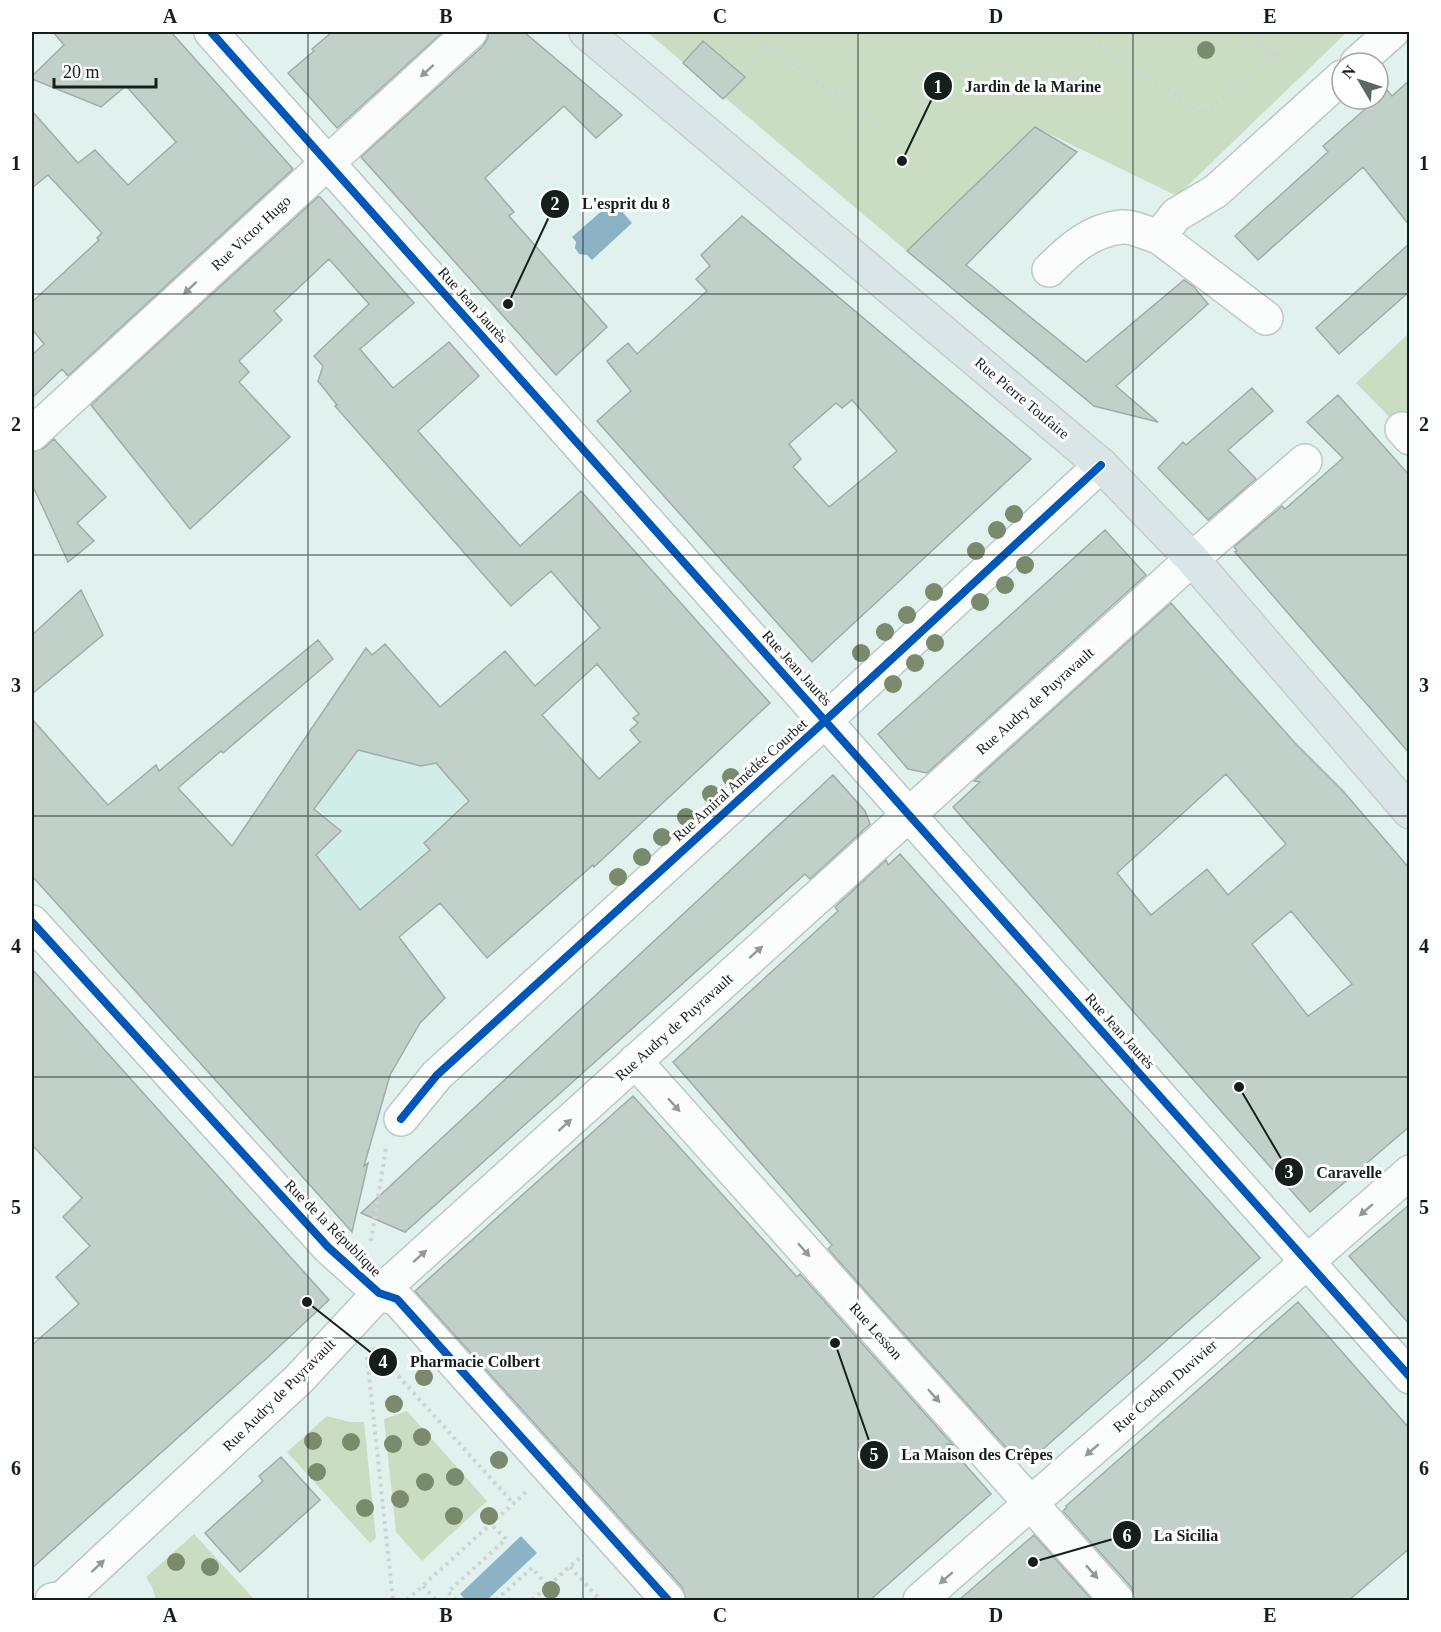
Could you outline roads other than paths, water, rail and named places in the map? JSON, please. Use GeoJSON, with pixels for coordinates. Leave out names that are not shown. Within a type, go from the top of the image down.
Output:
{"type":"FeatureCollection","features":[{"type":"Feature","properties":{"kind":"main road","name":"Rue Pierre Toufaire"},"geometry":{"type":"LineString","coordinates":[[586,32],[1101,465],[1192,559],[1410,812]]}},
{"type":"Feature","properties":{"kind":"street","name":"Rue Jean Jaurès"},"geometry":{"type":"LineString","coordinates":[[211,32],[1410,1377]]}},
{"type":"Feature","properties":{"kind":"street","name":"Rue Victor Hugo"},"geometry":{"type":"LineString","coordinates":[[32,434],[470,32]]}},
{"type":"Feature","properties":{"kind":"street"},"geometry":{"type":"LineString","coordinates":[[1371,51],[1392,32]]}},
{"type":"Feature","properties":{"kind":"street"},"geometry":{"type":"LineString","coordinates":[[1159,237],[1176,215],[1216,191],[1330,88]]}},
{"type":"Feature","properties":{"kind":"street"},"geometry":{"type":"LineString","coordinates":[[1048,270],[1090,235],[1124,227],[1159,237],[1266,318]]}},
{"type":"Feature","properties":{"kind":"street","name":"Rue Audry de Puyravault"},"geometry":{"type":"LineString","coordinates":[[52,1600],[63,1598],[299,1379],[372,1287],[636,1061],[1192,559],[1305,461]]}},
{"type":"Feature","properties":{"kind":"street","name":"Rue Amiral Amédée Courbet"},"geometry":{"type":"LineString","coordinates":[[401,1119],[437,1075],[1101,465]]}},
{"type":"Feature","properties":{"kind":"street","name":"Rue de la République"},"geometry":{"type":"LineString","coordinates":[[32,921],[320,1238],[372,1287],[397,1299],[668,1600]]}},
{"type":"Feature","properties":{"kind":"street","name":"Rue Lesson"},"geometry":{"type":"LineString","coordinates":[[636,1061],[1117,1600]]}},
{"type":"Feature","properties":{"kind":"street","name":"Rue Cochon Duvivier"},"geometry":{"type":"LineString","coordinates":[[920,1600],[1410,1172]]}},
{"type":"Feature","properties":{"kind":"water"},"geometry":{"type":"Polygon","coordinates":[[[613,201],[632,223],[592,260],[587,255],[579,254],[572,237],[613,201]]]}},
{"type":"Feature","properties":{"kind":"water"},"geometry":{"type":"Polygon","coordinates":[[[521,1536],[537,1553],[487,1600],[466,1600],[460,1594],[521,1536]]]}},
{"type":"Feature","properties":{"kind":"place","name":"Jardin de la Marine"},"geometry":{"type":"Point","coordinates":[902,161]}},
{"type":"Feature","properties":{"kind":"place","name":"L'esprit du 8"},"geometry":{"type":"Point","coordinates":[508,304]}},
{"type":"Feature","properties":{"kind":"place","name":"Caravelle"},"geometry":{"type":"Point","coordinates":[1239,1087]}},
{"type":"Feature","properties":{"kind":"place","name":"Pharmacie Colbert"},"geometry":{"type":"Point","coordinates":[307,1302]}},
{"type":"Feature","properties":{"kind":"place","name":"La Maison des Crêpes"},"geometry":{"type":"Point","coordinates":[835,1343]}},
{"type":"Feature","properties":{"kind":"place","name":"La Sicilia"},"geometry":{"type":"Point","coordinates":[1033,1562]}}]}
